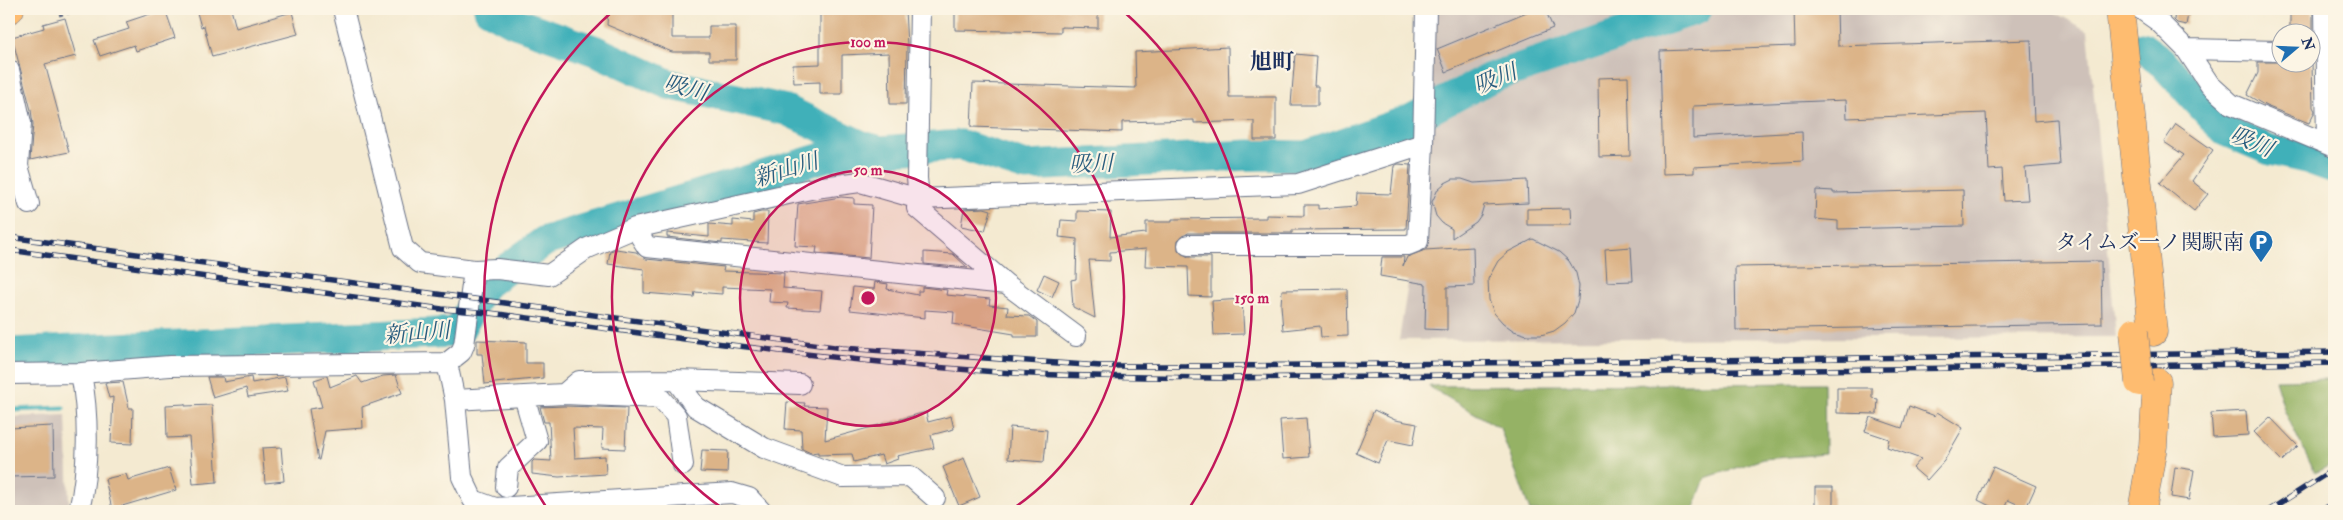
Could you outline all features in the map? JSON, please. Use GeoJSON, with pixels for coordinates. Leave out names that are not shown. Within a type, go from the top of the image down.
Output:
{"type":"FeatureCollection","features":[{"type":"Feature","properties":{"kind":"highway"},"geometry":{"type":"LineString","coordinates":[[2103,9],[2144,332]]}},
{"type":"Feature","properties":{"kind":"highway"},"geometry":{"type":"LineString","coordinates":[[2120,9],[2153,446],[2142,511]]}},
{"type":"Feature","properties":{"kind":"highway"},"geometry":{"type":"LineString","coordinates":[[2124,511],[2148,382]]}},
{"type":"Feature","properties":{"kind":"street"},"geometry":{"type":"LineString","coordinates":[[342,9],[404,248],[420,263],[474,277],[497,269],[549,275],[588,248],[635,228],[815,188],[860,182],[918,199],[1298,184],[1423,138]]}},
{"type":"Feature","properties":{"kind":"street"},"geometry":{"type":"LineString","coordinates":[[920,9],[917,208],[1006,284],[1076,336]]}},
{"type":"Feature","properties":{"kind":"street"},"geometry":{"type":"LineString","coordinates":[[1188,245],[1408,245],[1418,242],[1426,9]]}},
{"type":"Feature","properties":{"kind":"street"},"geometry":{"type":"LineString","coordinates":[[2141,9],[2158,21],[2186,49],[2210,85],[2231,104],[2331,145],[2330,87],[2320,58]]}},
{"type":"Feature","properties":{"kind":"street"},"geometry":{"type":"LineString","coordinates":[[2320,40],[2325,9]]}},
{"type":"Feature","properties":{"kind":"street"},"geometry":{"type":"LineString","coordinates":[[2186,49],[2270,51]]}},
{"type":"Feature","properties":{"kind":"street"},"geometry":{"type":"LineString","coordinates":[[9,70],[21,124],[13,166],[29,204]]}},
{"type":"Feature","properties":{"kind":"street"},"geometry":{"type":"LineString","coordinates":[[635,228],[647,247],[1006,284]]}},
{"type":"Feature","properties":{"kind":"street"},"geometry":{"type":"LineString","coordinates":[[9,374],[81,373],[170,366],[447,364],[461,352],[466,334],[474,277]]}},
{"type":"Feature","properties":{"kind":"street"},"geometry":{"type":"LineString","coordinates":[[447,364],[455,400],[462,477],[473,500],[495,508],[732,492],[749,498],[761,511]]}},
{"type":"Feature","properties":{"kind":"street"},"geometry":{"type":"LineString","coordinates":[[78,511],[84,490],[87,406],[81,373]]}},
{"type":"Feature","properties":{"kind":"street"},"geometry":{"type":"LineString","coordinates":[[676,380],[696,407],[764,448],[843,477],[910,476],[935,498]]}},
{"type":"Feature","properties":{"kind":"street"},"geometry":{"type":"LineString","coordinates":[[564,394],[579,381],[676,380],[800,384]]}},
{"type":"Feature","properties":{"kind":"street"},"geometry":{"type":"LineString","coordinates":[[455,400],[564,394],[660,398],[676,416],[683,465]]}},
{"type":"Feature","properties":{"kind":"street"},"geometry":{"type":"LineString","coordinates":[[506,487],[508,468],[537,441],[524,396]]}},
{"type":"Feature","properties":{"kind":"path"},"geometry":{"type":"LineString","coordinates":[[59,15],[85,9]]}},
{"type":"Feature","properties":{"kind":"shaded area"},"geometry":{"type":"Polygon","coordinates":[[[1434,9],[2049,9],[2088,31],[2116,337],[1399,340],[1429,151],[1434,9]]]}},
{"type":"Feature","properties":{"kind":"shaded area"},"geometry":{"type":"Polygon","coordinates":[[[66,415],[69,502],[66,511],[9,511],[9,417],[66,415]]]}},
{"type":"Feature","properties":{"kind":"green space"},"geometry":{"type":"Polygon","coordinates":[[[2334,379],[2334,463],[2315,473],[2285,412],[2275,380],[2334,379]]]}},
{"type":"Feature","properties":{"kind":"green space"},"geometry":{"type":"Polygon","coordinates":[[[1824,383],[1825,454],[1763,459],[1705,478],[1693,511],[1530,511],[1500,428],[1428,386],[1824,383]]]}},
{"type":"Feature","properties":{"kind":"building"},"geometry":{"type":"Polygon","coordinates":[[[165,9],[175,38],[136,51],[134,45],[100,56],[94,40],[129,29],[126,22],[165,9]]]}},
{"type":"Feature","properties":{"kind":"building"},"geometry":{"type":"Polygon","coordinates":[[[196,9],[231,9],[236,28],[292,12],[298,34],[212,57],[204,26],[201,27],[196,9]]]}},
{"type":"Feature","properties":{"kind":"building"},"geometry":{"type":"Polygon","coordinates":[[[608,9],[672,9],[672,38],[709,38],[709,26],[736,26],[736,60],[709,60],[709,52],[672,52],[607,25],[608,9]]]}},
{"type":"Feature","properties":{"kind":"building"},"geometry":{"type":"Polygon","coordinates":[[[855,9],[905,9],[907,46],[906,104],[890,104],[889,53],[842,55],[842,94],[820,94],[820,82],[794,83],[793,65],[820,64],[820,11],[855,11],[855,9]]]}},
{"type":"Feature","properties":{"kind":"building"},"geometry":{"type":"Polygon","coordinates":[[[955,9],[1098,9],[1098,28],[1061,27],[1061,32],[955,30],[955,9]]]}},
{"type":"Feature","properties":{"kind":"building"},"geometry":{"type":"Polygon","coordinates":[[[1534,9],[1545,9],[1553,28],[1446,72],[1437,49],[1534,9]]]}},
{"type":"Feature","properties":{"kind":"building"},"geometry":{"type":"Polygon","coordinates":[[[1794,9],[1837,9],[1838,46],[2031,40],[2034,121],[2057,119],[2060,165],[2025,168],[2028,200],[2004,201],[2002,169],[1989,170],[1986,113],[1847,118],[1846,100],[1693,106],[1693,138],[1802,132],[1803,161],[1694,167],[1694,173],[1663,174],[1660,51],[1795,46],[1794,9]]]}},
{"type":"Feature","properties":{"kind":"building"},"geometry":{"type":"Polygon","coordinates":[[[2175,9],[2189,9],[2186,25],[2177,23],[2174,20],[2175,9]]]}},
{"type":"Feature","properties":{"kind":"building"},"geometry":{"type":"Polygon","coordinates":[[[2290,11],[2313,11],[2313,22],[2290,22],[2290,11]]]}},
{"type":"Feature","properties":{"kind":"building"},"geometry":{"type":"Polygon","coordinates":[[[65,18],[76,56],[45,64],[69,152],[30,160],[33,124],[31,110],[12,37],[44,28],[43,24],[65,18]]]}},
{"type":"Feature","properties":{"kind":"building"},"geometry":{"type":"Polygon","coordinates":[[[1228,47],[1229,97],[1276,97],[1276,140],[1254,140],[1254,121],[1194,123],[1194,120],[1122,122],[1122,132],[971,127],[973,83],[1136,88],[1135,52],[1228,47]]]}},
{"type":"Feature","properties":{"kind":"building"},"geometry":{"type":"Polygon","coordinates":[[[1295,54],[1316,56],[1314,86],[1318,86],[1318,105],[1291,105],[1295,54]]]}},
{"type":"Feature","properties":{"kind":"building"},"geometry":{"type":"Polygon","coordinates":[[[2258,62],[2270,62],[2270,72],[2312,72],[2313,107],[2315,111],[2309,123],[2266,106],[2247,95],[2258,73],[2258,62]]]}},
{"type":"Feature","properties":{"kind":"building"},"geometry":{"type":"Polygon","coordinates":[[[1628,77],[1630,156],[1599,157],[1598,78],[1628,77]]]}},
{"type":"Feature","properties":{"kind":"building"},"geometry":{"type":"Polygon","coordinates":[[[2176,124],[2213,150],[2192,181],[2208,194],[2194,211],[2160,183],[2184,155],[2164,142],[2176,124]]]}},
{"type":"Feature","properties":{"kind":"building"},"geometry":{"type":"Polygon","coordinates":[[[1398,164],[1410,165],[1406,229],[1292,230],[1292,233],[1188,233],[1178,240],[1178,250],[1188,257],[1211,257],[1211,297],[1189,296],[1188,267],[1145,266],[1146,249],[1110,252],[1110,261],[1089,260],[1095,318],[1073,307],[1071,280],[1076,279],[1077,239],[1059,237],[1061,220],[1077,221],[1077,211],[1111,212],[1110,237],[1146,233],[1146,222],[1172,222],[1172,219],[1266,218],[1266,215],[1304,216],[1304,205],[1318,205],[1318,209],[1356,206],[1357,193],[1391,194],[1394,166],[1398,164]]]}},
{"type":"Feature","properties":{"kind":"building"},"geometry":{"type":"Polygon","coordinates":[[[1453,179],[1462,179],[1474,183],[1527,180],[1528,203],[1484,205],[1481,215],[1476,222],[1452,238],[1452,229],[1442,223],[1436,216],[1432,202],[1438,189],[1453,179]]]}},
{"type":"Feature","properties":{"kind":"building"},"geometry":{"type":"Polygon","coordinates":[[[1816,190],[1833,191],[1833,193],[1963,190],[1964,226],[1838,229],[1838,221],[1815,219],[1816,190]]]}},
{"type":"Feature","properties":{"kind":"building"},"geometry":{"type":"Polygon","coordinates":[[[841,197],[854,198],[854,204],[872,205],[869,258],[816,253],[817,247],[795,246],[798,204],[841,197]]]}},
{"type":"Feature","properties":{"kind":"building"},"geometry":{"type":"Polygon","coordinates":[[[984,208],[991,210],[985,231],[961,226],[964,209],[984,208]]]}},
{"type":"Feature","properties":{"kind":"building"},"geometry":{"type":"Polygon","coordinates":[[[1570,208],[1571,225],[1527,225],[1527,209],[1570,208]]]}},
{"type":"Feature","properties":{"kind":"building"},"geometry":{"type":"Polygon","coordinates":[[[768,212],[767,243],[722,240],[722,243],[667,237],[667,233],[709,237],[709,224],[733,226],[733,220],[753,222],[753,214],[768,212]]]}},
{"type":"Feature","properties":{"kind":"building"},"geometry":{"type":"Polygon","coordinates":[[[1533,239],[1559,252],[1569,261],[1576,273],[1579,286],[1578,300],[1574,313],[1554,331],[1541,335],[1527,335],[1514,331],[1494,313],[1489,300],[1488,279],[1498,261],[1508,252],[1533,239]]]}},
{"type":"Feature","properties":{"kind":"building"},"geometry":{"type":"Polygon","coordinates":[[[1473,247],[1474,286],[1447,287],[1447,330],[1425,329],[1426,284],[1380,276],[1382,257],[1404,257],[1403,266],[1407,257],[1425,250],[1473,247]]]}},
{"type":"Feature","properties":{"kind":"building"},"geometry":{"type":"Polygon","coordinates":[[[1631,247],[1633,281],[1607,282],[1605,249],[1631,247]]]}},
{"type":"Feature","properties":{"kind":"building"},"geometry":{"type":"Polygon","coordinates":[[[616,249],[636,252],[646,259],[724,267],[723,271],[784,273],[783,288],[822,291],[820,310],[787,308],[788,303],[769,302],[770,289],[722,287],[722,294],[695,292],[694,297],[644,293],[644,269],[608,264],[610,251],[616,249]]]}},
{"type":"Feature","properties":{"kind":"building"},"geometry":{"type":"Polygon","coordinates":[[[924,252],[953,254],[968,268],[924,264],[924,252]]]}},
{"type":"Feature","properties":{"kind":"building"},"geometry":{"type":"Polygon","coordinates":[[[2101,261],[2102,324],[1736,330],[1735,267],[2101,261]]]}},
{"type":"Feature","properties":{"kind":"building"},"geometry":{"type":"Polygon","coordinates":[[[1044,274],[1059,281],[1052,297],[1037,290],[1044,274]]]}},
{"type":"Feature","properties":{"kind":"building"},"geometry":{"type":"Polygon","coordinates":[[[875,282],[888,284],[887,289],[918,295],[918,291],[922,291],[922,287],[947,290],[946,295],[990,299],[989,305],[1008,307],[1007,315],[1029,316],[1037,322],[1037,337],[1014,337],[1014,334],[953,324],[954,312],[925,310],[925,318],[850,310],[853,287],[874,289],[875,282]]]}},
{"type":"Feature","properties":{"kind":"building"},"geometry":{"type":"Polygon","coordinates":[[[1347,289],[1348,336],[1321,337],[1320,326],[1283,330],[1282,290],[1347,289]]]}},
{"type":"Feature","properties":{"kind":"building"},"geometry":{"type":"Polygon","coordinates":[[[1242,299],[1244,334],[1214,335],[1212,301],[1242,299]]]}},
{"type":"Feature","properties":{"kind":"building"},"geometry":{"type":"Polygon","coordinates":[[[477,340],[526,342],[526,363],[543,363],[543,378],[485,384],[482,354],[477,354],[477,340]]]}},
{"type":"Feature","properties":{"kind":"building"},"geometry":{"type":"Polygon","coordinates":[[[396,375],[402,393],[362,407],[363,428],[325,431],[318,460],[309,409],[322,407],[314,380],[327,376],[330,387],[357,376],[362,383],[383,376],[396,375]]]}},
{"type":"Feature","properties":{"kind":"building"},"geometry":{"type":"Polygon","coordinates":[[[207,377],[223,377],[224,382],[251,377],[252,383],[285,377],[288,391],[248,397],[246,388],[213,398],[207,377]]]}},
{"type":"Feature","properties":{"kind":"building"},"geometry":{"type":"Polygon","coordinates":[[[123,382],[129,408],[133,408],[132,444],[111,443],[113,397],[109,398],[105,383],[123,382]]]}},
{"type":"Feature","properties":{"kind":"building"},"geometry":{"type":"Polygon","coordinates":[[[1837,388],[1872,388],[1872,398],[1878,399],[1877,414],[1837,413],[1837,388]]]}},
{"type":"Feature","properties":{"kind":"building"},"geometry":{"type":"Polygon","coordinates":[[[787,402],[805,403],[804,406],[827,407],[825,440],[926,412],[928,422],[951,416],[954,429],[931,435],[934,448],[897,456],[898,459],[884,464],[881,455],[854,462],[852,454],[818,455],[818,452],[811,453],[802,449],[801,430],[785,429],[787,402]]]}},
{"type":"Feature","properties":{"kind":"building"},"geometry":{"type":"Polygon","coordinates":[[[185,404],[185,406],[212,405],[217,482],[193,484],[189,437],[167,438],[166,405],[185,404]]]}},
{"type":"Feature","properties":{"kind":"building"},"geometry":{"type":"Polygon","coordinates":[[[1909,406],[1935,416],[1937,412],[1963,428],[1944,461],[1927,480],[1913,468],[1921,459],[1887,447],[1889,439],[1865,431],[1870,417],[1902,428],[1909,406]]]}},
{"type":"Feature","properties":{"kind":"building"},"geometry":{"type":"Polygon","coordinates":[[[540,407],[627,408],[625,449],[602,448],[603,429],[573,428],[575,458],[605,456],[606,474],[559,477],[532,474],[532,462],[534,460],[551,461],[549,422],[544,422],[540,407]]]}},
{"type":"Feature","properties":{"kind":"building"},"geometry":{"type":"Polygon","coordinates":[[[1374,410],[1395,420],[1417,424],[1413,445],[1388,440],[1378,463],[1356,453],[1374,410]]]}},
{"type":"Feature","properties":{"kind":"building"},"geometry":{"type":"Polygon","coordinates":[[[2246,411],[2248,435],[2213,437],[2211,413],[2246,411]]]}},
{"type":"Feature","properties":{"kind":"building"},"geometry":{"type":"Polygon","coordinates":[[[2270,417],[2298,446],[2282,461],[2254,432],[2270,417]]]}},
{"type":"Feature","properties":{"kind":"building"},"geometry":{"type":"Polygon","coordinates":[[[1306,418],[1309,457],[1283,459],[1280,420],[1306,418]]]}},
{"type":"Feature","properties":{"kind":"building"},"geometry":{"type":"Polygon","coordinates":[[[53,426],[54,476],[9,477],[9,428],[53,426]]]}},
{"type":"Feature","properties":{"kind":"building"},"geometry":{"type":"Polygon","coordinates":[[[1010,427],[1047,430],[1044,462],[1008,459],[1010,427]]]}},
{"type":"Feature","properties":{"kind":"building"},"geometry":{"type":"Polygon","coordinates":[[[281,447],[284,481],[265,483],[262,448],[281,447]]]}},
{"type":"Feature","properties":{"kind":"building"},"geometry":{"type":"Polygon","coordinates":[[[702,450],[728,451],[727,473],[700,472],[702,450]]]}},
{"type":"Feature","properties":{"kind":"building"},"geometry":{"type":"Polygon","coordinates":[[[964,458],[980,497],[959,506],[943,467],[964,458]]]}},
{"type":"Feature","properties":{"kind":"building"},"geometry":{"type":"Polygon","coordinates":[[[1993,467],[2036,486],[2026,508],[2008,500],[2003,511],[2000,511],[1978,500],[1993,467]]]}},
{"type":"Feature","properties":{"kind":"building"},"geometry":{"type":"Polygon","coordinates":[[[2175,467],[2194,470],[2189,500],[2171,497],[2175,467]]]}},
{"type":"Feature","properties":{"kind":"building"},"geometry":{"type":"Polygon","coordinates":[[[169,468],[176,490],[112,509],[105,479],[126,474],[128,480],[169,468]]]}},
{"type":"Feature","properties":{"kind":"building"},"geometry":{"type":"Polygon","coordinates":[[[1815,487],[1833,487],[1833,511],[1815,511],[1815,487]]]}},
{"type":"Feature","properties":{"kind":"waterway","name":"吸川"},"geometry":{"type":"LineString","coordinates":[[489,9],[513,22],[596,51],[668,84],[786,110],[862,146],[880,151],[961,145],[1026,166],[1250,155],[1306,156],[1410,120],[1490,78],[1697,9]]}},
{"type":"Feature","properties":{"kind":"waterway","name":"吸川"},"geometry":{"type":"LineString","coordinates":[[2142,47],[2160,60],[2225,131],[2270,150],[2306,158],[2334,168]]}},
{"type":"Feature","properties":{"kind":"waterway","name":"新山川"},"geometry":{"type":"LineString","coordinates":[[9,353],[458,332],[483,286],[545,241],[862,146]]}},
{"type":"Feature","properties":{"kind":"waterway"},"geometry":{"type":"LineString","coordinates":[[9,410],[63,408]]}},
{"type":"Feature","properties":{"kind":"railway"},"geometry":{"type":"LineString","coordinates":[[9,237],[842,348],[1101,366],[2334,352]]}},
{"type":"Feature","properties":{"kind":"railway"},"geometry":{"type":"LineString","coordinates":[[9,250],[442,309],[490,313],[790,352],[911,365],[1035,374],[1228,378],[2334,363]]}},
{"type":"Feature","properties":{"kind":"railway"},"geometry":{"type":"LineString","coordinates":[[2268,511],[2334,469]]}},
{"type":"Feature","properties":{"kind":"railway"},"geometry":{"type":"LineString","coordinates":[[2322,511],[2334,502]]}},
{"type":"Feature","properties":{"kind":"place","name":"タイムズ一ノ関駅南"},"geometry":{"type":"Point","coordinates":[2261,263]}},
{"type":"Feature","properties":{"kind":"district","name":"旭町"},"geometry":{"type":"Point","coordinates":[1272,61]}}]}
